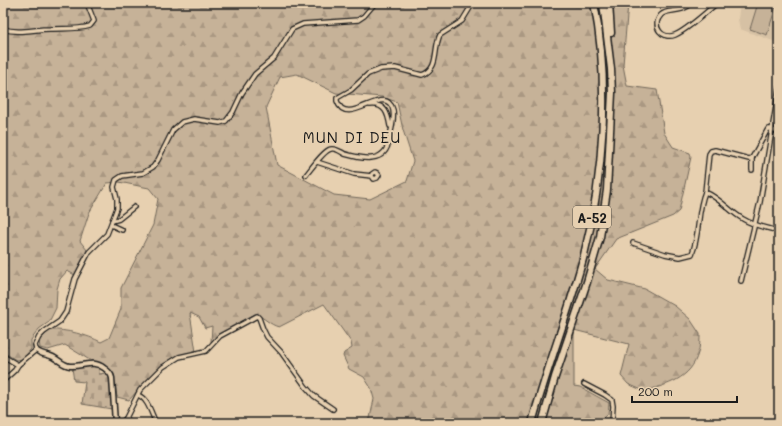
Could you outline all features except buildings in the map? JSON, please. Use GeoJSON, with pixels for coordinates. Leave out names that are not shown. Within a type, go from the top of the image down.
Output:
{"type":"FeatureCollection","features":[{"type":"Feature","properties":{"kind":"highway","name":"A-52"},"geometry":{"type":"LineString","coordinates":[[532,423],[542,385],[575,287],[584,254],[599,172],[603,123],[602,75],[600,44],[594,3]]}},
{"type":"Feature","properties":{"kind":"highway","name":"A-52"},"geometry":{"type":"LineString","coordinates":[[542,423],[555,377],[587,282],[600,237],[607,190],[612,93],[611,69],[603,3]]}},
{"type":"Feature","properties":{"kind":"highway"},"geometry":{"type":"LineString","coordinates":[[609,3],[614,70],[612,93]]}},
{"type":"Feature","properties":{"kind":"street"},"geometry":{"type":"LineString","coordinates":[[3,29],[11,32],[24,32],[43,29],[82,29],[90,26],[94,21],[87,3]]}},
{"type":"Feature","properties":{"kind":"street"},"geometry":{"type":"LineString","coordinates":[[115,423],[112,378],[109,372],[95,363],[72,366],[66,365],[53,357],[40,354],[36,350],[35,345],[39,337],[60,321],[64,315],[69,304],[74,283],[84,260],[92,249],[106,236],[112,223],[117,205],[114,187],[116,180],[122,176],[143,173],[153,167],[173,130],[182,122],[194,119],[220,123],[226,121],[233,112],[242,93],[255,74],[274,58],[292,29],[304,24],[358,20],[364,16],[375,3]]}},
{"type":"Feature","properties":{"kind":"street"},"geometry":{"type":"LineString","coordinates":[[306,175],[322,156],[331,149],[358,157],[374,158],[384,153],[388,147],[393,119],[393,110],[388,103],[379,101],[354,110],[347,110],[339,105],[336,100],[351,90],[368,74],[381,69],[395,68],[422,75],[429,72],[433,66],[440,35],[462,21],[473,3]]}},
{"type":"Feature","properties":{"kind":"street"},"geometry":{"type":"LineString","coordinates":[[692,3],[686,8],[668,12],[660,16],[657,27],[661,33],[668,36],[676,34],[717,3]]}},
{"type":"Feature","properties":{"kind":"street"},"geometry":{"type":"LineString","coordinates":[[741,281],[760,202],[779,88]]}},
{"type":"Feature","properties":{"kind":"street"},"geometry":{"type":"LineString","coordinates":[[384,108],[385,104],[388,103]]}},
{"type":"Feature","properties":{"kind":"street"},"geometry":{"type":"LineString","coordinates":[[364,106],[376,104],[384,108],[388,113],[391,128]]}},
{"type":"Feature","properties":{"kind":"street"},"geometry":{"type":"LineString","coordinates":[[752,170],[752,158],[768,129],[779,132]]}},
{"type":"Feature","properties":{"kind":"street"},"geometry":{"type":"LineString","coordinates":[[633,244],[680,257],[692,254],[695,245],[702,199],[705,192],[709,154],[715,150],[749,159],[752,158]]}},
{"type":"Feature","properties":{"kind":"street"},"geometry":{"type":"LineString","coordinates":[[322,156],[326,165]]}},
{"type":"Feature","properties":{"kind":"street"},"geometry":{"type":"LineString","coordinates":[[317,162],[354,174],[372,176]]}},
{"type":"Feature","properties":{"kind":"street"},"geometry":{"type":"LineString","coordinates":[[705,192],[714,196],[742,219],[754,225],[779,231]]}},
{"type":"Feature","properties":{"kind":"street"},"geometry":{"type":"LineString","coordinates":[[112,223],[134,207]]}},
{"type":"Feature","properties":{"kind":"street"},"geometry":{"type":"LineString","coordinates":[[112,223],[122,230]]}},
{"type":"Feature","properties":{"kind":"street"},"geometry":{"type":"LineString","coordinates":[[124,422],[142,387],[170,362],[182,356],[206,351],[220,336],[256,316],[259,318],[267,337],[281,352],[308,390],[314,396],[334,409]]}},
{"type":"Feature","properties":{"kind":"street"},"geometry":{"type":"LineString","coordinates":[[3,382],[18,365],[36,350]]}},
{"type":"Feature","properties":{"kind":"street"},"geometry":{"type":"LineString","coordinates":[[3,356],[18,365]]}},
{"type":"Feature","properties":{"kind":"street"},"geometry":{"type":"LineString","coordinates":[[584,384],[612,400],[612,423]]}},
{"type":"Feature","properties":{"kind":"street"},"geometry":{"type":"LineString","coordinates":[[138,395],[142,396],[146,401],[156,423]]}},
{"type":"Feature","properties":{"kind":"shaded area"},"geometry":{"type":"Polygon","coordinates":[[[740,3],[779,3],[779,23],[776,42],[740,29],[738,19],[740,3]]]}},
{"type":"Feature","properties":{"kind":"green space"},"geometry":{"type":"Polygon","coordinates":[[[3,3],[628,3],[623,65],[627,86],[657,90],[664,133],[673,147],[690,153],[691,157],[679,211],[673,216],[616,239],[595,269],[608,280],[645,289],[675,306],[690,319],[700,334],[699,351],[695,362],[690,369],[677,380],[644,391],[628,384],[621,376],[629,344],[574,330],[574,386],[580,387],[609,403],[608,414],[599,423],[369,423],[374,399],[371,388],[364,377],[349,369],[343,356],[344,353],[352,348],[351,342],[324,304],[279,327],[255,314],[211,342],[212,326],[205,328],[199,317],[190,313],[196,352],[182,354],[173,358],[159,368],[129,400],[117,397],[114,376],[109,368],[88,359],[65,345],[48,350],[40,348],[39,341],[50,330],[63,330],[76,333],[101,342],[109,338],[121,309],[121,288],[153,225],[158,199],[149,188],[119,182],[107,183],[89,213],[80,241],[87,250],[75,275],[67,271],[60,279],[57,289],[56,308],[49,322],[39,329],[31,340],[31,349],[23,359],[16,360],[3,352],[3,3]],[[297,74],[280,77],[266,107],[277,165],[334,195],[370,199],[407,181],[413,161],[403,130],[397,102],[382,97],[336,93],[297,74]]]}},
{"type":"Feature","properties":{"kind":"green space"},"geometry":{"type":"Polygon","coordinates":[[[758,3],[767,3],[776,6],[767,35],[750,29],[758,3]]]}},
{"type":"Feature","properties":{"kind":"green space"},"geometry":{"type":"Polygon","coordinates":[[[89,365],[97,366],[99,368],[99,374],[106,373],[109,377],[112,409],[82,404],[85,382],[74,381],[72,368],[89,365]]]}},
{"type":"Feature","properties":{"kind":"district","name":"MUN DI DEU"},"geometry":{"type":"Point","coordinates":[352,137]}}]}
